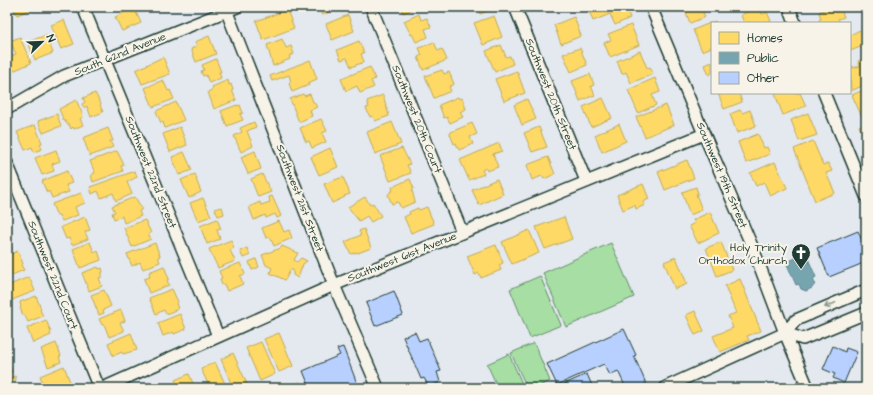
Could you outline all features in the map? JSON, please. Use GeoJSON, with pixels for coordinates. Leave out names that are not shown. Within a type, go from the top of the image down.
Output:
{"type":"FeatureCollection","features":[{"type":"Feature","properties":{"kind":"street","name":"Southwest 22nd Street"},"geometry":{"type":"LineString","coordinates":[[83,7],[218,336]]}},
{"type":"Feature","properties":{"kind":"street","name":"Southwest 20th Court"},"geometry":{"type":"LineString","coordinates":[[371,7],[462,232]]}},
{"type":"Feature","properties":{"kind":"street","name":"Southwest 20th Street"},"geometry":{"type":"LineString","coordinates":[[515,7],[586,181]]}},
{"type":"Feature","properties":{"kind":"street","name":"Southwest 19th Street"},"geometry":{"type":"LineString","coordinates":[[652,7],[754,251],[785,333],[808,388]]}},
{"type":"Feature","properties":{"kind":"street"},"geometry":{"type":"LineString","coordinates":[[789,7],[796,22]]}},
{"type":"Feature","properties":{"kind":"street","name":"South 62nd Avenue"},"geometry":{"type":"LineString","coordinates":[[7,109],[64,76],[230,8]]}},
{"type":"Feature","properties":{"kind":"street","name":"Southwest 21st Street"},"geometry":{"type":"LineString","coordinates":[[230,8],[334,285],[378,388]]}},
{"type":"Feature","properties":{"kind":"street"},"geometry":{"type":"LineString","coordinates":[[824,94],[866,196]]}},
{"type":"Feature","properties":{"kind":"street","name":"Southwest 61st Avenue"},"geometry":{"type":"LineString","coordinates":[[103,388],[334,285],[704,134]]}},
{"type":"Feature","properties":{"kind":"street","name":"Southwest 22nd Court"},"geometry":{"type":"LineString","coordinates":[[7,163],[99,388]]}},
{"type":"Feature","properties":{"kind":"street"},"geometry":{"type":"LineString","coordinates":[[666,388],[785,333],[796,320],[866,290]]}},
{"type":"Feature","properties":{"kind":"street"},"geometry":{"type":"LineString","coordinates":[[785,333],[803,339],[866,313]]}},
{"type":"Feature","properties":{"kind":"green space"},"geometry":{"type":"Polygon","coordinates":[[[611,243],[634,297],[566,327],[543,273],[611,243]]]}},
{"type":"Feature","properties":{"kind":"green space"},"geometry":{"type":"Polygon","coordinates":[[[540,276],[561,325],[530,338],[510,289],[540,276]]]}},
{"type":"Feature","properties":{"kind":"green space"},"geometry":{"type":"Polygon","coordinates":[[[534,343],[550,381],[535,388],[527,388],[511,353],[534,343]]]}},
{"type":"Feature","properties":{"kind":"green space"},"geometry":{"type":"Polygon","coordinates":[[[509,354],[524,388],[498,388],[487,364],[509,354]]]}},
{"type":"Feature","properties":{"kind":"building: Homes"},"geometry":{"type":"Polygon","coordinates":[[[13,7],[34,7],[35,8],[17,15],[13,7]]]}},
{"type":"Feature","properties":{"kind":"building: Homes"},"geometry":{"type":"Polygon","coordinates":[[[318,7],[342,7],[322,15],[318,7]]]}},
{"type":"Feature","properties":{"kind":"building: Homes"},"geometry":{"type":"Polygon","coordinates":[[[401,7],[417,7],[403,13],[401,7]]]}},
{"type":"Feature","properties":{"kind":"building: Homes"},"geometry":{"type":"Polygon","coordinates":[[[477,7],[493,7],[493,9],[480,14],[477,7]]]}},
{"type":"Feature","properties":{"kind":"building: Homes"},"geometry":{"type":"Polygon","coordinates":[[[542,7],[558,7],[545,12],[542,7]]]}},
{"type":"Feature","properties":{"kind":"building: Homes"},"geometry":{"type":"Polygon","coordinates":[[[626,7],[630,18],[615,25],[610,14],[593,21],[588,8],[626,7]]]}},
{"type":"Feature","properties":{"kind":"building: Homes"},"geometry":{"type":"Polygon","coordinates":[[[684,7],[701,7],[705,17],[690,23],[684,7]]]}},
{"type":"Feature","properties":{"kind":"building: Homes"},"geometry":{"type":"Polygon","coordinates":[[[759,7],[762,14],[767,12],[771,21],[744,22],[741,15],[759,7]]]}},
{"type":"Feature","properties":{"kind":"building: Homes"},"geometry":{"type":"Polygon","coordinates":[[[834,7],[836,12],[841,10],[844,17],[838,19],[840,22],[820,22],[819,20],[821,19],[819,12],[834,7]]]}},
{"type":"Feature","properties":{"kind":"building: Homes"},"geometry":{"type":"Polygon","coordinates":[[[134,8],[141,23],[122,31],[115,17],[134,8]]]}},
{"type":"Feature","properties":{"kind":"building: Homes"},"geometry":{"type":"Polygon","coordinates":[[[287,10],[294,28],[263,40],[256,21],[287,10]]]}},
{"type":"Feature","properties":{"kind":"building: Homes"},"geometry":{"type":"Polygon","coordinates":[[[419,14],[421,20],[427,18],[431,27],[425,29],[428,37],[416,42],[404,21],[419,14]]]}},
{"type":"Feature","properties":{"kind":"building: Homes"},"geometry":{"type":"Polygon","coordinates":[[[348,15],[354,31],[332,40],[326,24],[348,15]]]}},
{"type":"Feature","properties":{"kind":"building: Homes"},"geometry":{"type":"Polygon","coordinates":[[[494,16],[502,37],[483,45],[474,23],[494,16]]]}},
{"type":"Feature","properties":{"kind":"building: Homes"},"geometry":{"type":"Polygon","coordinates":[[[574,17],[581,36],[561,44],[554,25],[574,17]]]}},
{"type":"Feature","properties":{"kind":"building: Homes"},"geometry":{"type":"Polygon","coordinates":[[[64,20],[74,44],[61,49],[51,25],[64,20]]]}},
{"type":"Feature","properties":{"kind":"building: Homes"},"geometry":{"type":"Polygon","coordinates":[[[711,23],[711,47],[702,51],[693,30],[711,23]]]}},
{"type":"Feature","properties":{"kind":"building: Homes"},"geometry":{"type":"Polygon","coordinates":[[[631,25],[639,45],[610,57],[604,43],[611,40],[608,34],[631,25]]]}},
{"type":"Feature","properties":{"kind":"building: Homes"},"geometry":{"type":"Polygon","coordinates":[[[860,30],[866,45],[851,51],[851,34],[860,30]]]}},
{"type":"Feature","properties":{"kind":"building: Homes"},"geometry":{"type":"Polygon","coordinates":[[[46,35],[53,53],[35,60],[28,42],[46,35]]]}},
{"type":"Feature","properties":{"kind":"building: Homes"},"geometry":{"type":"Polygon","coordinates":[[[209,36],[216,54],[196,62],[191,49],[197,46],[195,42],[209,36]]]}},
{"type":"Feature","properties":{"kind":"building: Homes"},"geometry":{"type":"Polygon","coordinates":[[[20,37],[31,63],[13,71],[7,58],[16,54],[10,41],[20,37]]]}},
{"type":"Feature","properties":{"kind":"building: Homes"},"geometry":{"type":"Polygon","coordinates":[[[282,39],[286,48],[291,46],[294,54],[289,56],[290,59],[273,66],[267,45],[282,39]]]}},
{"type":"Feature","properties":{"kind":"building: Homes"},"geometry":{"type":"Polygon","coordinates":[[[359,41],[364,53],[361,54],[364,62],[351,67],[347,58],[341,60],[337,50],[359,41]]]}},
{"type":"Feature","properties":{"kind":"building: Homes"},"geometry":{"type":"Polygon","coordinates":[[[434,42],[438,51],[442,49],[447,60],[423,70],[418,57],[422,55],[419,48],[434,42]]]}},
{"type":"Feature","properties":{"kind":"building: Homes"},"geometry":{"type":"Polygon","coordinates":[[[501,45],[506,57],[510,56],[513,64],[495,72],[486,51],[501,45]]]}},
{"type":"Feature","properties":{"kind":"building: Homes"},"geometry":{"type":"Polygon","coordinates":[[[580,48],[587,65],[571,72],[563,54],[580,48]]]}},
{"type":"Feature","properties":{"kind":"building: Homes"},"geometry":{"type":"Polygon","coordinates":[[[640,51],[647,68],[650,67],[653,74],[631,83],[626,72],[622,74],[617,61],[640,51]]]}},
{"type":"Feature","properties":{"kind":"building: Homes"},"geometry":{"type":"Polygon","coordinates":[[[163,57],[170,74],[142,84],[136,70],[163,57]]]}},
{"type":"Feature","properties":{"kind":"building: Homes"},"geometry":{"type":"Polygon","coordinates":[[[866,58],[866,84],[851,91],[851,67],[860,66],[858,61],[866,58]]]}},
{"type":"Feature","properties":{"kind":"building: Homes"},"geometry":{"type":"Polygon","coordinates":[[[216,59],[221,72],[219,72],[221,78],[209,83],[206,75],[203,76],[201,71],[204,70],[202,65],[216,59]]]}},
{"type":"Feature","properties":{"kind":"building: Homes"},"geometry":{"type":"Polygon","coordinates":[[[310,60],[317,79],[308,83],[309,85],[292,92],[289,83],[291,82],[289,75],[272,81],[270,76],[310,60]]]}},
{"type":"Feature","properties":{"kind":"building: Homes"},"geometry":{"type":"Polygon","coordinates":[[[711,62],[711,74],[709,75],[705,65],[711,62]]]}},
{"type":"Feature","properties":{"kind":"building: Homes"},"geometry":{"type":"Polygon","coordinates":[[[370,67],[375,79],[371,81],[374,87],[360,93],[357,86],[346,91],[341,79],[370,67]]]}},
{"type":"Feature","properties":{"kind":"building: Homes"},"geometry":{"type":"Polygon","coordinates":[[[442,70],[444,74],[449,72],[454,84],[449,87],[451,91],[434,98],[425,76],[442,70]]]}},
{"type":"Feature","properties":{"kind":"building: Homes"},"geometry":{"type":"Polygon","coordinates":[[[517,71],[525,93],[504,101],[495,79],[517,71]]]}},
{"type":"Feature","properties":{"kind":"building: Homes"},"geometry":{"type":"Polygon","coordinates":[[[590,74],[594,85],[591,86],[595,95],[580,101],[572,81],[590,74]]]}},
{"type":"Feature","properties":{"kind":"building: Homes"},"geometry":{"type":"Polygon","coordinates":[[[655,78],[660,92],[652,95],[656,105],[638,113],[628,90],[655,78]]]}},
{"type":"Feature","properties":{"kind":"building: Homes"},"geometry":{"type":"Polygon","coordinates":[[[163,80],[174,99],[153,107],[145,88],[163,80]]]}},
{"type":"Feature","properties":{"kind":"building: Homes"},"geometry":{"type":"Polygon","coordinates":[[[228,80],[229,85],[231,84],[236,100],[214,109],[208,92],[213,89],[212,87],[228,80]]]}},
{"type":"Feature","properties":{"kind":"building: Homes"},"geometry":{"type":"Polygon","coordinates":[[[866,89],[866,115],[862,117],[852,95],[866,89]]]}},
{"type":"Feature","properties":{"kind":"building: Homes"},"geometry":{"type":"Polygon","coordinates":[[[95,93],[101,104],[100,105],[103,112],[91,117],[87,106],[84,108],[82,104],[85,102],[83,98],[95,93]]]}},
{"type":"Feature","properties":{"kind":"building: Homes"},"geometry":{"type":"Polygon","coordinates":[[[303,94],[304,96],[310,94],[317,107],[310,110],[312,116],[299,122],[290,99],[303,94]]]}},
{"type":"Feature","properties":{"kind":"building: Homes"},"geometry":{"type":"Polygon","coordinates":[[[718,94],[739,94],[742,102],[724,109],[718,94]]]}},
{"type":"Feature","properties":{"kind":"building: Homes"},"geometry":{"type":"Polygon","coordinates":[[[775,94],[800,94],[806,106],[783,115],[775,94]]]}},
{"type":"Feature","properties":{"kind":"building: Homes"},"geometry":{"type":"Polygon","coordinates":[[[383,95],[389,116],[375,121],[373,116],[370,117],[366,108],[369,107],[367,101],[383,95]]]}},
{"type":"Feature","properties":{"kind":"building: Homes"},"geometry":{"type":"Polygon","coordinates":[[[458,97],[459,99],[462,98],[466,109],[460,112],[463,117],[450,123],[447,117],[444,118],[439,105],[458,97]]]}},
{"type":"Feature","properties":{"kind":"building: Homes"},"geometry":{"type":"Polygon","coordinates":[[[603,98],[612,118],[591,127],[583,107],[603,98]]]}},
{"type":"Feature","properties":{"kind":"building: Homes"},"geometry":{"type":"Polygon","coordinates":[[[527,99],[536,119],[522,125],[514,105],[527,99]]]}},
{"type":"Feature","properties":{"kind":"building: Homes"},"geometry":{"type":"Polygon","coordinates":[[[76,100],[82,113],[83,117],[80,119],[83,125],[74,129],[73,127],[71,129],[69,124],[64,121],[59,109],[76,100]]]}},
{"type":"Feature","properties":{"kind":"building: Homes"},"geometry":{"type":"Polygon","coordinates":[[[176,102],[184,120],[165,128],[156,111],[176,102]]]}},
{"type":"Feature","properties":{"kind":"building: Homes"},"geometry":{"type":"Polygon","coordinates":[[[240,105],[243,113],[240,114],[243,120],[227,126],[221,111],[240,105]]]}},
{"type":"Feature","properties":{"kind":"building: Homes"},"geometry":{"type":"Polygon","coordinates":[[[666,105],[674,125],[645,137],[636,117],[666,105]]]}},
{"type":"Feature","properties":{"kind":"building: Homes"},"geometry":{"type":"Polygon","coordinates":[[[740,110],[742,113],[750,110],[756,126],[737,133],[730,114],[740,110]]]}},
{"type":"Feature","properties":{"kind":"building: Homes"},"geometry":{"type":"Polygon","coordinates":[[[808,113],[817,135],[799,141],[791,120],[808,113]]]}},
{"type":"Feature","properties":{"kind":"building: Homes"},"geometry":{"type":"Polygon","coordinates":[[[57,114],[61,126],[43,133],[38,121],[57,114]]]}},
{"type":"Feature","properties":{"kind":"building: Homes"},"geometry":{"type":"Polygon","coordinates":[[[321,119],[327,131],[322,133],[326,142],[312,148],[309,141],[306,142],[300,128],[321,119]]]}},
{"type":"Feature","properties":{"kind":"building: Homes"},"geometry":{"type":"Polygon","coordinates":[[[254,122],[256,127],[247,131],[253,146],[241,152],[234,136],[242,132],[240,128],[254,122]]]}},
{"type":"Feature","properties":{"kind":"building: Homes"},"geometry":{"type":"Polygon","coordinates":[[[392,122],[401,144],[375,154],[367,132],[392,122]]]}},
{"type":"Feature","properties":{"kind":"building: Homes"},"geometry":{"type":"Polygon","coordinates":[[[472,123],[477,134],[470,137],[473,144],[459,150],[456,143],[454,144],[450,134],[451,132],[472,123]]]}},
{"type":"Feature","properties":{"kind":"building: Homes"},"geometry":{"type":"Polygon","coordinates":[[[866,123],[866,138],[865,139],[859,126],[866,123]]]}},
{"type":"Feature","properties":{"kind":"building: Homes"},"geometry":{"type":"Polygon","coordinates":[[[619,124],[626,141],[602,152],[595,135],[619,124]]]}},
{"type":"Feature","properties":{"kind":"building: Homes"},"geometry":{"type":"Polygon","coordinates":[[[35,125],[42,143],[40,144],[42,149],[34,152],[32,147],[25,150],[17,132],[35,125]]]}},
{"type":"Feature","properties":{"kind":"building: Homes"},"geometry":{"type":"Polygon","coordinates":[[[180,127],[187,145],[170,152],[163,134],[180,127]]]}},
{"type":"Feature","properties":{"kind":"building: Homes"},"geometry":{"type":"Polygon","coordinates":[[[539,127],[547,147],[532,152],[524,133],[539,127]]]}},
{"type":"Feature","properties":{"kind":"building: Homes"},"geometry":{"type":"Polygon","coordinates":[[[108,128],[113,141],[110,141],[113,147],[90,156],[83,138],[108,128]]]}},
{"type":"Feature","properties":{"kind":"building: Homes"},"geometry":{"type":"Polygon","coordinates":[[[758,134],[764,148],[767,147],[770,154],[746,163],[738,142],[758,134]]]}},
{"type":"Feature","properties":{"kind":"building: Homes"},"geometry":{"type":"Polygon","coordinates":[[[813,141],[823,165],[828,163],[832,171],[826,173],[835,193],[815,201],[794,149],[813,141]]]}},
{"type":"Feature","properties":{"kind":"building: Homes"},"geometry":{"type":"Polygon","coordinates":[[[499,143],[502,151],[493,154],[498,167],[487,171],[486,168],[482,170],[484,174],[469,180],[460,160],[499,143]]]}},
{"type":"Feature","properties":{"kind":"building: Homes"},"geometry":{"type":"Polygon","coordinates":[[[330,148],[338,167],[319,175],[311,157],[330,148]]]}},
{"type":"Feature","properties":{"kind":"building: Homes"},"geometry":{"type":"Polygon","coordinates":[[[402,148],[410,164],[407,165],[411,173],[390,181],[380,156],[402,148]]]}},
{"type":"Feature","properties":{"kind":"building: Homes"},"geometry":{"type":"Polygon","coordinates":[[[56,150],[60,161],[52,164],[54,171],[42,175],[35,158],[56,150]]]}},
{"type":"Feature","properties":{"kind":"building: Homes"},"geometry":{"type":"Polygon","coordinates":[[[117,151],[124,165],[121,166],[123,171],[93,182],[91,175],[95,173],[90,161],[117,151]]]}},
{"type":"Feature","properties":{"kind":"building: Homes"},"geometry":{"type":"Polygon","coordinates":[[[255,151],[261,169],[248,174],[241,157],[255,151]]]}},
{"type":"Feature","properties":{"kind":"building: Homes"},"geometry":{"type":"Polygon","coordinates":[[[184,152],[192,170],[179,175],[172,157],[184,152]]]}},
{"type":"Feature","properties":{"kind":"building: Homes"},"geometry":{"type":"Polygon","coordinates":[[[548,157],[555,174],[544,179],[542,176],[532,180],[527,165],[548,157]]]}},
{"type":"Feature","properties":{"kind":"building: Homes"},"geometry":{"type":"Polygon","coordinates":[[[687,160],[694,178],[665,190],[658,172],[687,160]]]}},
{"type":"Feature","properties":{"kind":"building: Homes"},"geometry":{"type":"Polygon","coordinates":[[[775,162],[787,188],[770,196],[764,182],[756,186],[750,173],[775,162]]]}},
{"type":"Feature","properties":{"kind":"building: Homes"},"geometry":{"type":"Polygon","coordinates":[[[67,171],[72,183],[66,185],[69,192],[52,198],[49,191],[47,193],[42,181],[67,171]]]}},
{"type":"Feature","properties":{"kind":"building: Homes"},"geometry":{"type":"Polygon","coordinates":[[[135,171],[137,177],[127,182],[132,194],[116,201],[113,193],[101,198],[98,191],[92,194],[90,187],[135,171]]]}},
{"type":"Feature","properties":{"kind":"building: Homes"},"geometry":{"type":"Polygon","coordinates":[[[195,174],[201,192],[189,198],[181,180],[195,174]]]}},
{"type":"Feature","properties":{"kind":"building: Homes"},"geometry":{"type":"Polygon","coordinates":[[[262,174],[271,192],[258,197],[251,179],[262,174]]]}},
{"type":"Feature","properties":{"kind":"building: Homes"},"geometry":{"type":"Polygon","coordinates":[[[343,177],[350,194],[332,203],[324,184],[343,177]]]}},
{"type":"Feature","properties":{"kind":"building: Homes"},"geometry":{"type":"Polygon","coordinates":[[[410,179],[414,189],[412,190],[415,202],[401,208],[398,202],[392,204],[388,195],[393,190],[392,187],[410,179]]]}},
{"type":"Feature","properties":{"kind":"building: Homes"},"geometry":{"type":"Polygon","coordinates":[[[497,179],[503,194],[479,205],[472,190],[497,179]]]}},
{"type":"Feature","properties":{"kind":"building: Homes"},"geometry":{"type":"Polygon","coordinates":[[[643,184],[649,199],[643,202],[645,205],[636,209],[635,205],[623,210],[617,195],[643,184]]]}},
{"type":"Feature","properties":{"kind":"building: Homes"},"geometry":{"type":"Polygon","coordinates":[[[696,187],[698,194],[696,194],[702,210],[690,215],[682,192],[696,187]]]}},
{"type":"Feature","properties":{"kind":"building: Homes"},"geometry":{"type":"Polygon","coordinates":[[[81,193],[85,203],[75,207],[78,215],[62,221],[59,215],[57,216],[52,204],[81,193]]]}},
{"type":"Feature","properties":{"kind":"building: Homes"},"geometry":{"type":"Polygon","coordinates":[[[272,196],[281,216],[277,218],[275,214],[266,218],[265,215],[254,220],[249,207],[260,202],[261,205],[270,202],[269,197],[272,196]]]}},
{"type":"Feature","properties":{"kind":"building: Homes"},"geometry":{"type":"Polygon","coordinates":[[[135,197],[142,209],[139,211],[141,216],[124,223],[122,216],[114,219],[112,213],[115,212],[112,206],[135,197]]]}},
{"type":"Feature","properties":{"kind":"building: Homes"},"geometry":{"type":"Polygon","coordinates":[[[365,197],[370,205],[373,203],[381,216],[371,222],[367,216],[359,221],[348,207],[365,197]]]}},
{"type":"Feature","properties":{"kind":"building: Homes"},"geometry":{"type":"Polygon","coordinates":[[[203,198],[211,216],[198,221],[190,203],[203,198]]]}},
{"type":"Feature","properties":{"kind":"building: Homes"},"geometry":{"type":"Polygon","coordinates":[[[222,207],[224,214],[218,216],[215,209],[222,207]]]}},
{"type":"Feature","properties":{"kind":"building: Homes"},"geometry":{"type":"Polygon","coordinates":[[[427,207],[434,224],[411,233],[404,217],[410,214],[409,212],[418,208],[419,210],[427,207]]]}},
{"type":"Feature","properties":{"kind":"building: Homes"},"geometry":{"type":"Polygon","coordinates":[[[710,212],[719,233],[698,243],[689,226],[695,223],[693,220],[710,212]]]}},
{"type":"Feature","properties":{"kind":"building: Homes"},"geometry":{"type":"Polygon","coordinates":[[[85,217],[90,230],[85,232],[88,239],[72,245],[69,238],[66,239],[61,227],[85,217]]]}},
{"type":"Feature","properties":{"kind":"building: Homes"},"geometry":{"type":"Polygon","coordinates":[[[564,217],[572,239],[545,249],[536,227],[564,217]]]}},
{"type":"Feature","properties":{"kind":"building: Homes"},"geometry":{"type":"Polygon","coordinates":[[[217,219],[221,229],[217,230],[220,239],[207,244],[200,226],[217,219]]]}},
{"type":"Feature","properties":{"kind":"building: Homes"},"geometry":{"type":"Polygon","coordinates":[[[145,220],[151,233],[148,234],[151,239],[132,247],[124,228],[145,220]]]}},
{"type":"Feature","properties":{"kind":"building: Homes"},"geometry":{"type":"Polygon","coordinates":[[[279,221],[284,232],[289,230],[292,238],[274,246],[270,237],[266,238],[262,228],[279,221]]]}},
{"type":"Feature","properties":{"kind":"building: Homes"},"geometry":{"type":"Polygon","coordinates":[[[9,227],[12,235],[8,236],[8,238],[12,249],[7,251],[7,228],[9,227]]]}},
{"type":"Feature","properties":{"kind":"building: Homes"},"geometry":{"type":"Polygon","coordinates":[[[364,229],[371,248],[351,254],[345,242],[361,235],[359,231],[364,229]]]}},
{"type":"Feature","properties":{"kind":"building: Homes"},"geometry":{"type":"Polygon","coordinates":[[[529,230],[539,253],[512,264],[502,242],[529,230]]]}},
{"type":"Feature","properties":{"kind":"building: Homes"},"geometry":{"type":"Polygon","coordinates":[[[231,240],[234,248],[230,250],[235,261],[218,268],[209,249],[231,240]]]}},
{"type":"Feature","properties":{"kind":"building: Homes"},"geometry":{"type":"Polygon","coordinates":[[[90,242],[94,252],[98,251],[101,260],[80,268],[73,249],[90,242]]]}},
{"type":"Feature","properties":{"kind":"building: Homes"},"geometry":{"type":"Polygon","coordinates":[[[721,242],[732,270],[717,276],[706,248],[721,242]]]}},
{"type":"Feature","properties":{"kind":"building: Homes"},"geometry":{"type":"Polygon","coordinates":[[[155,243],[160,256],[158,257],[160,262],[143,269],[140,262],[132,266],[127,254],[155,243]]]}},
{"type":"Feature","properties":{"kind":"building: Homes"},"geometry":{"type":"Polygon","coordinates":[[[496,245],[503,263],[499,265],[501,270],[481,278],[479,273],[475,275],[467,256],[496,245]]]}},
{"type":"Feature","properties":{"kind":"building: Homes"},"geometry":{"type":"Polygon","coordinates":[[[282,246],[298,253],[294,260],[297,262],[301,258],[307,261],[303,264],[298,278],[293,275],[293,270],[291,269],[285,280],[270,273],[272,268],[266,265],[262,255],[281,248],[282,246]]]}},
{"type":"Feature","properties":{"kind":"building: Homes"},"geometry":{"type":"Polygon","coordinates":[[[247,248],[250,255],[243,258],[240,251],[247,248]]]}},
{"type":"Feature","properties":{"kind":"building: Homes"},"geometry":{"type":"Polygon","coordinates":[[[18,251],[23,264],[21,265],[24,270],[7,277],[7,256],[18,251]]]}},
{"type":"Feature","properties":{"kind":"building: Homes"},"geometry":{"type":"Polygon","coordinates":[[[676,257],[687,284],[675,289],[664,262],[676,257]]]}},
{"type":"Feature","properties":{"kind":"building: Homes"},"geometry":{"type":"Polygon","coordinates":[[[256,259],[259,267],[252,270],[249,262],[256,259]]]}},
{"type":"Feature","properties":{"kind":"building: Homes"},"geometry":{"type":"Polygon","coordinates":[[[240,263],[245,274],[240,276],[243,284],[227,291],[224,284],[222,285],[220,279],[222,278],[219,271],[240,263]]]}},
{"type":"Feature","properties":{"kind":"building: Homes"},"geometry":{"type":"Polygon","coordinates":[[[164,266],[169,279],[167,280],[169,285],[149,293],[144,279],[150,277],[149,272],[164,266]]]}},
{"type":"Feature","properties":{"kind":"building: Homes"},"geometry":{"type":"Polygon","coordinates":[[[98,267],[99,269],[102,268],[103,272],[102,277],[99,278],[102,286],[89,291],[82,273],[98,267]]]}},
{"type":"Feature","properties":{"kind":"building: Homes"},"geometry":{"type":"Polygon","coordinates":[[[29,277],[35,291],[7,302],[7,286],[29,277]]]}},
{"type":"Feature","properties":{"kind":"building: Homes"},"geometry":{"type":"Polygon","coordinates":[[[740,279],[761,331],[747,336],[749,340],[720,352],[713,336],[733,328],[728,316],[736,313],[725,286],[740,279]]]}},
{"type":"Feature","properties":{"kind":"building: Homes"},"geometry":{"type":"Polygon","coordinates":[[[172,289],[178,302],[176,303],[178,309],[166,314],[164,310],[156,314],[149,298],[172,289]]]}},
{"type":"Feature","properties":{"kind":"building: Homes"},"geometry":{"type":"Polygon","coordinates":[[[104,290],[111,306],[103,310],[104,313],[99,315],[91,295],[104,290]]]}},
{"type":"Feature","properties":{"kind":"building: Homes"},"geometry":{"type":"Polygon","coordinates":[[[36,296],[43,316],[28,322],[20,308],[20,302],[36,296]]]}},
{"type":"Feature","properties":{"kind":"building: Homes"},"geometry":{"type":"Polygon","coordinates":[[[121,310],[125,321],[120,323],[124,331],[109,337],[104,324],[102,325],[99,319],[121,310]]]}},
{"type":"Feature","properties":{"kind":"building: Homes"},"geometry":{"type":"Polygon","coordinates":[[[695,311],[704,331],[695,335],[686,315],[695,311]]]}},
{"type":"Feature","properties":{"kind":"building: Homes"},"geometry":{"type":"Polygon","coordinates":[[[180,314],[186,329],[174,334],[173,332],[163,336],[158,323],[180,314]]]}},
{"type":"Feature","properties":{"kind":"building: Homes"},"geometry":{"type":"Polygon","coordinates":[[[46,320],[51,335],[33,343],[27,328],[46,320]]]}},
{"type":"Feature","properties":{"kind":"building: Homes"},"geometry":{"type":"Polygon","coordinates":[[[131,333],[137,350],[123,354],[122,352],[113,356],[108,343],[131,333]]]}},
{"type":"Feature","properties":{"kind":"building: Homes"},"geometry":{"type":"Polygon","coordinates":[[[279,333],[293,366],[279,372],[264,339],[279,333]]]}},
{"type":"Feature","properties":{"kind":"building: Homes"},"geometry":{"type":"Polygon","coordinates":[[[261,342],[275,374],[260,381],[246,348],[261,342]]]}},
{"type":"Feature","properties":{"kind":"building: Homes"},"geometry":{"type":"Polygon","coordinates":[[[56,343],[61,356],[59,357],[61,362],[48,367],[41,349],[56,343]]]}},
{"type":"Feature","properties":{"kind":"building: Homes"},"geometry":{"type":"Polygon","coordinates":[[[233,353],[247,384],[239,388],[233,388],[221,359],[233,353]]]}},
{"type":"Feature","properties":{"kind":"building: Homes"},"geometry":{"type":"Polygon","coordinates":[[[215,362],[227,388],[210,388],[201,369],[215,362]]]}},
{"type":"Feature","properties":{"kind":"building: Homes"},"geometry":{"type":"Polygon","coordinates":[[[10,366],[12,372],[8,373],[10,378],[15,376],[16,380],[7,385],[7,368],[10,366]]]}},
{"type":"Feature","properties":{"kind":"building: Homes"},"geometry":{"type":"Polygon","coordinates":[[[64,366],[70,382],[56,388],[45,388],[40,376],[64,366]]]}},
{"type":"Feature","properties":{"kind":"building: Homes"},"geometry":{"type":"Polygon","coordinates":[[[189,374],[195,388],[179,388],[175,380],[189,374]]]}},
{"type":"Feature","properties":{"kind":"building: Homes"},"geometry":{"type":"Polygon","coordinates":[[[300,382],[302,388],[284,388],[300,382]]]}},
{"type":"Feature","properties":{"kind":"building: Public","name":"Holy Trinity Orthodox Church"},"geometry":{"type":"Polygon","coordinates":[[[806,254],[816,277],[813,279],[815,284],[812,288],[806,291],[801,289],[799,284],[796,285],[786,262],[806,254]]]}},
{"type":"Feature","properties":{"kind":"building: Other"},"geometry":{"type":"Polygon","coordinates":[[[858,231],[866,250],[866,262],[829,277],[817,248],[858,231]]]}},
{"type":"Feature","properties":{"kind":"building: Other"},"geometry":{"type":"Polygon","coordinates":[[[394,291],[403,315],[375,326],[366,303],[394,291]]]}},
{"type":"Feature","properties":{"kind":"building: Other"},"geometry":{"type":"Polygon","coordinates":[[[624,329],[636,355],[634,356],[648,388],[626,388],[618,371],[610,375],[604,364],[557,385],[547,364],[624,329]]]}},
{"type":"Feature","properties":{"kind":"building: Other"},"geometry":{"type":"Polygon","coordinates":[[[415,332],[419,341],[427,338],[441,371],[437,372],[440,382],[429,387],[424,378],[421,379],[403,337],[415,332]]]}},
{"type":"Feature","properties":{"kind":"building: Other"},"geometry":{"type":"Polygon","coordinates":[[[833,346],[845,352],[846,348],[857,352],[844,383],[833,378],[835,374],[823,369],[833,346]]]}},
{"type":"Feature","properties":{"kind":"building: Other"},"geometry":{"type":"Polygon","coordinates":[[[343,347],[360,388],[310,388],[303,371],[340,355],[337,349],[343,347]]]}},
{"type":"Feature","properties":{"kind":"building: Other"},"geometry":{"type":"Polygon","coordinates":[[[587,374],[593,388],[562,388],[560,386],[587,374]]]}},
{"type":"Feature","properties":{"kind":"place","name":"Holy Trinity Orthodox Church"},"geometry":{"type":"Point","coordinates":[801,270]}}]}
